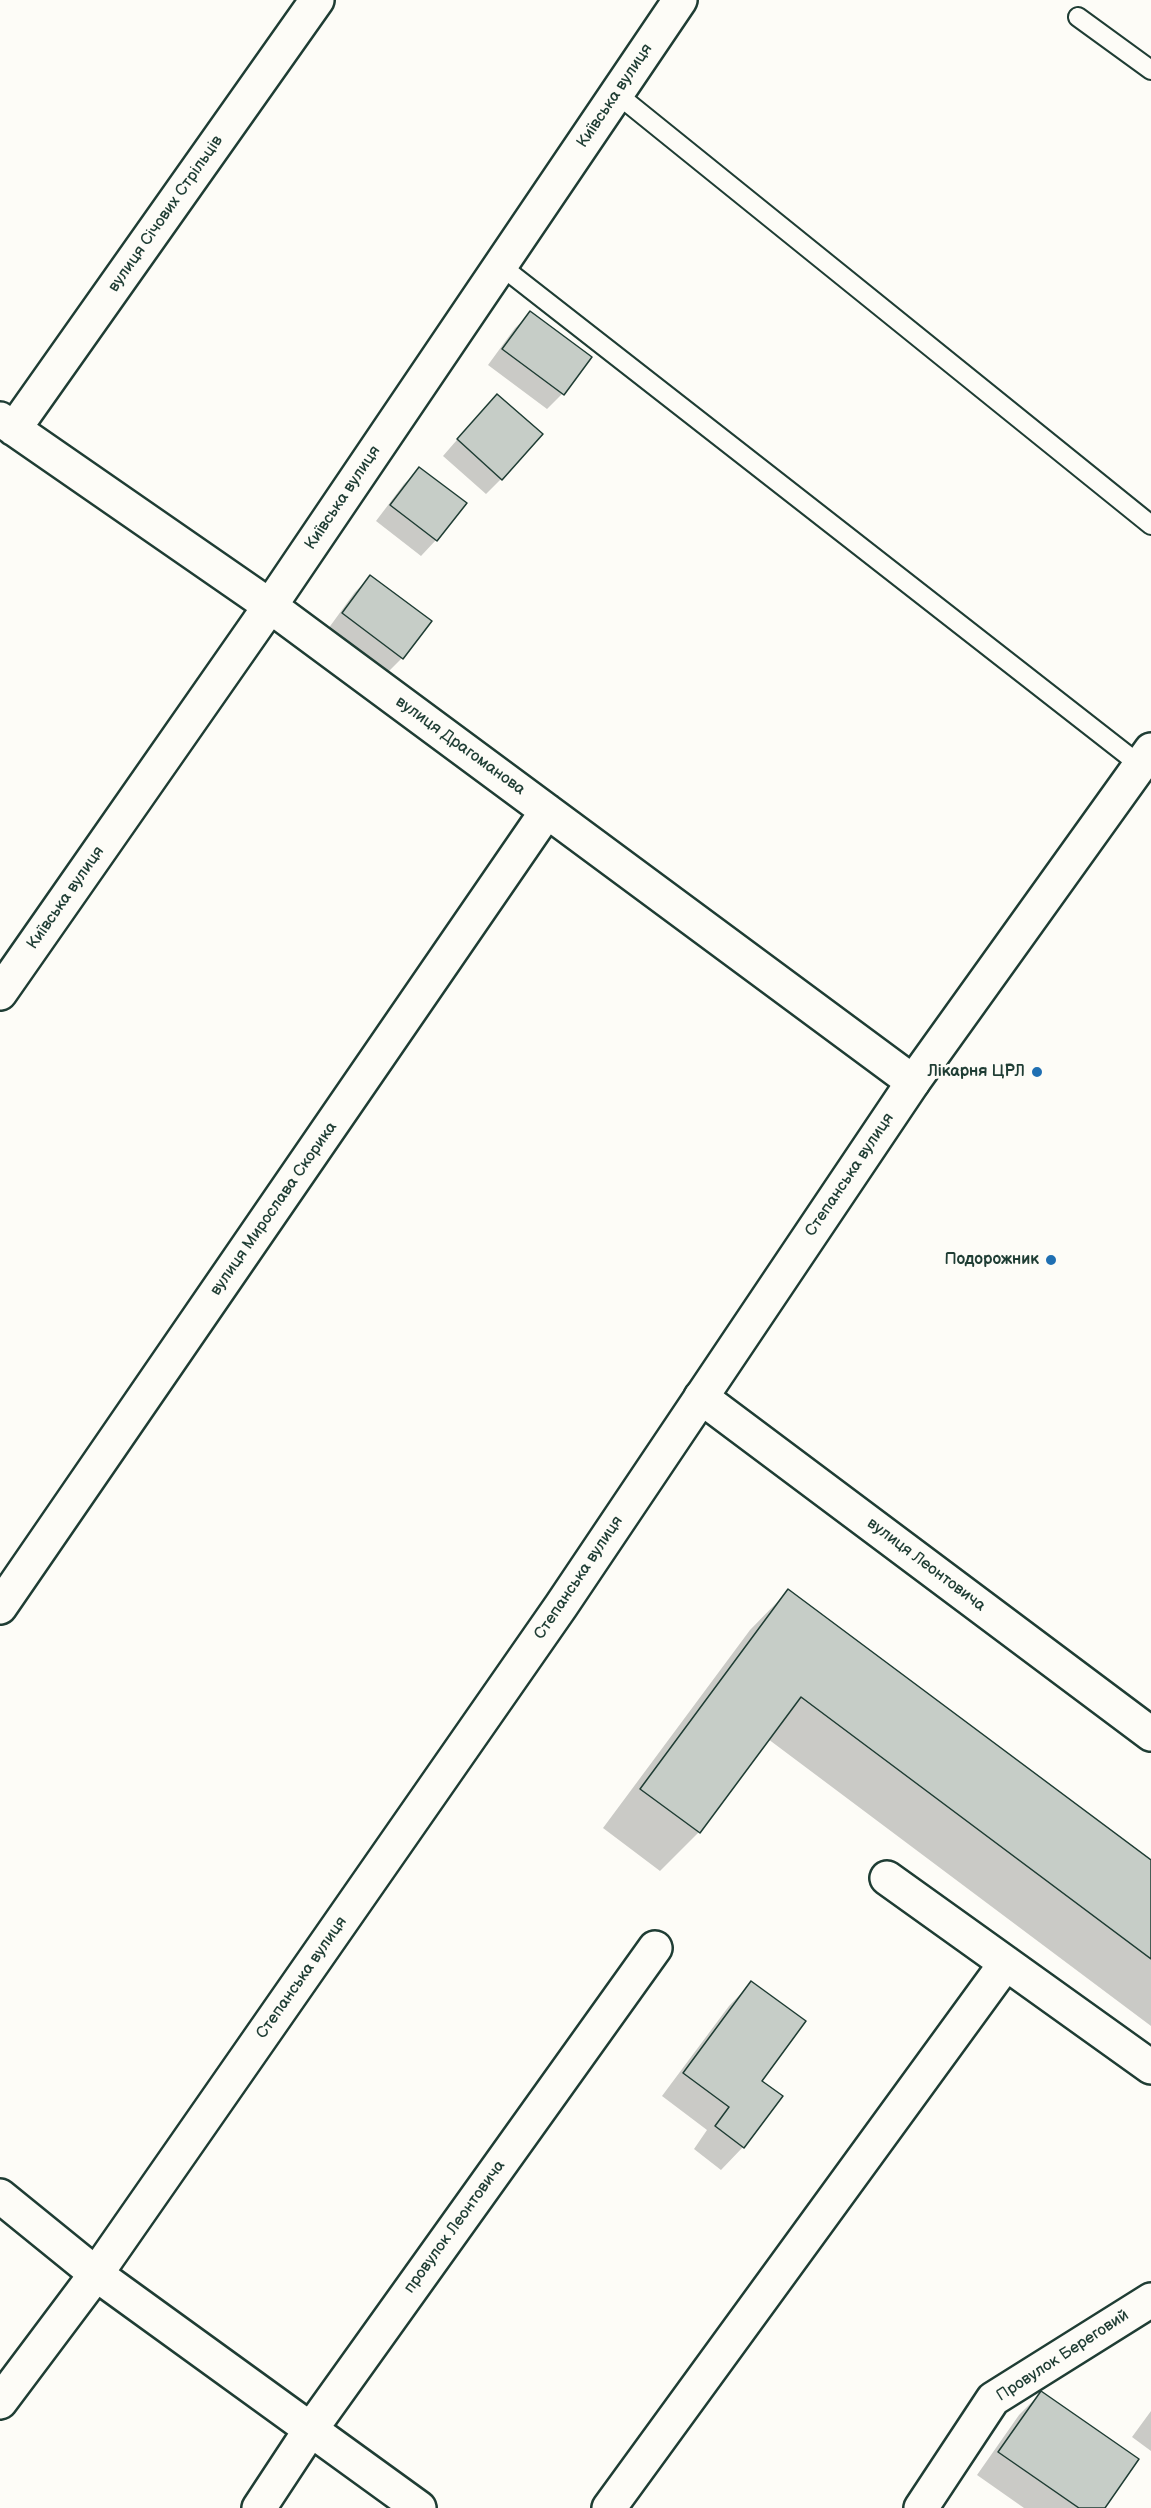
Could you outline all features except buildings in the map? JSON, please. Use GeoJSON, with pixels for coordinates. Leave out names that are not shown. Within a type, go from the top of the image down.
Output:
{"type":"FeatureCollection","features":[{"type":"Feature","properties":{"kind":"street","name":"вулиця Січових Стрільців"},"geometry":{"type":"LineString","coordinates":[[7,424],[317,0]]}},
{"type":"Feature","properties":{"kind":"street","name":"Київська вулиця"},"geometry":{"type":"LineString","coordinates":[[0,993],[270,606],[680,0]]}},
{"type":"Feature","properties":{"kind":"street","name":"вулиця Драгоманова"},"geometry":{"type":"LineString","coordinates":[[7,424],[270,606],[913,1082]]}},
{"type":"Feature","properties":{"kind":"street","name":"Степанська вулиця"},"geometry":{"type":"LineString","coordinates":[[0,2402],[96,2274],[561,1606],[913,1082],[1145,758]]}},
{"type":"Feature","properties":{"kind":"street","name":"вулиця Мирослава Скорика"},"geometry":{"type":"LineString","coordinates":[[0,1607],[548,811]]}},
{"type":"Feature","properties":{"kind":"street","name":"вулиця Леонтовича"},"geometry":{"type":"LineString","coordinates":[[701,1397],[1151,1734]]}},
{"type":"Feature","properties":{"kind":"street"},"geometry":{"type":"LineString","coordinates":[[887,1878],[1151,2067]]}},
{"type":"Feature","properties":{"kind":"street","name":"провулок Леонтовича"},"geometry":{"type":"LineString","coordinates":[[259,2508],[311,2429],[655,1948]]}},
{"type":"Feature","properties":{"kind":"street"},"geometry":{"type":"LineString","coordinates":[[609,2508],[1006,1963]]}},
{"type":"Feature","properties":{"kind":"street"},"geometry":{"type":"LineString","coordinates":[[0,2196],[96,2274],[419,2508]]}},
{"type":"Feature","properties":{"kind":"street","name":"Провулок Береговий"},"geometry":{"type":"LineString","coordinates":[[921,2508],[993,2399],[1151,2300]]}},
{"type":"Feature","properties":{"kind":"lane"},"geometry":{"type":"LineString","coordinates":[[1078,17],[1151,70]]}},
{"type":"Feature","properties":{"kind":"lane"},"geometry":{"type":"LineString","coordinates":[[617,94],[1151,525]]}},
{"type":"Feature","properties":{"kind":"lane"},"geometry":{"type":"LineString","coordinates":[[501,266],[1145,758]]}},
{"type":"Feature","properties":{"kind":"place","name":"Лікарня ЦРЛ"},"geometry":{"type":"Point","coordinates":[1037,1072]}},
{"type":"Feature","properties":{"kind":"place","name":"Подорожник"},"geometry":{"type":"Point","coordinates":[1051,1260]}}]}
